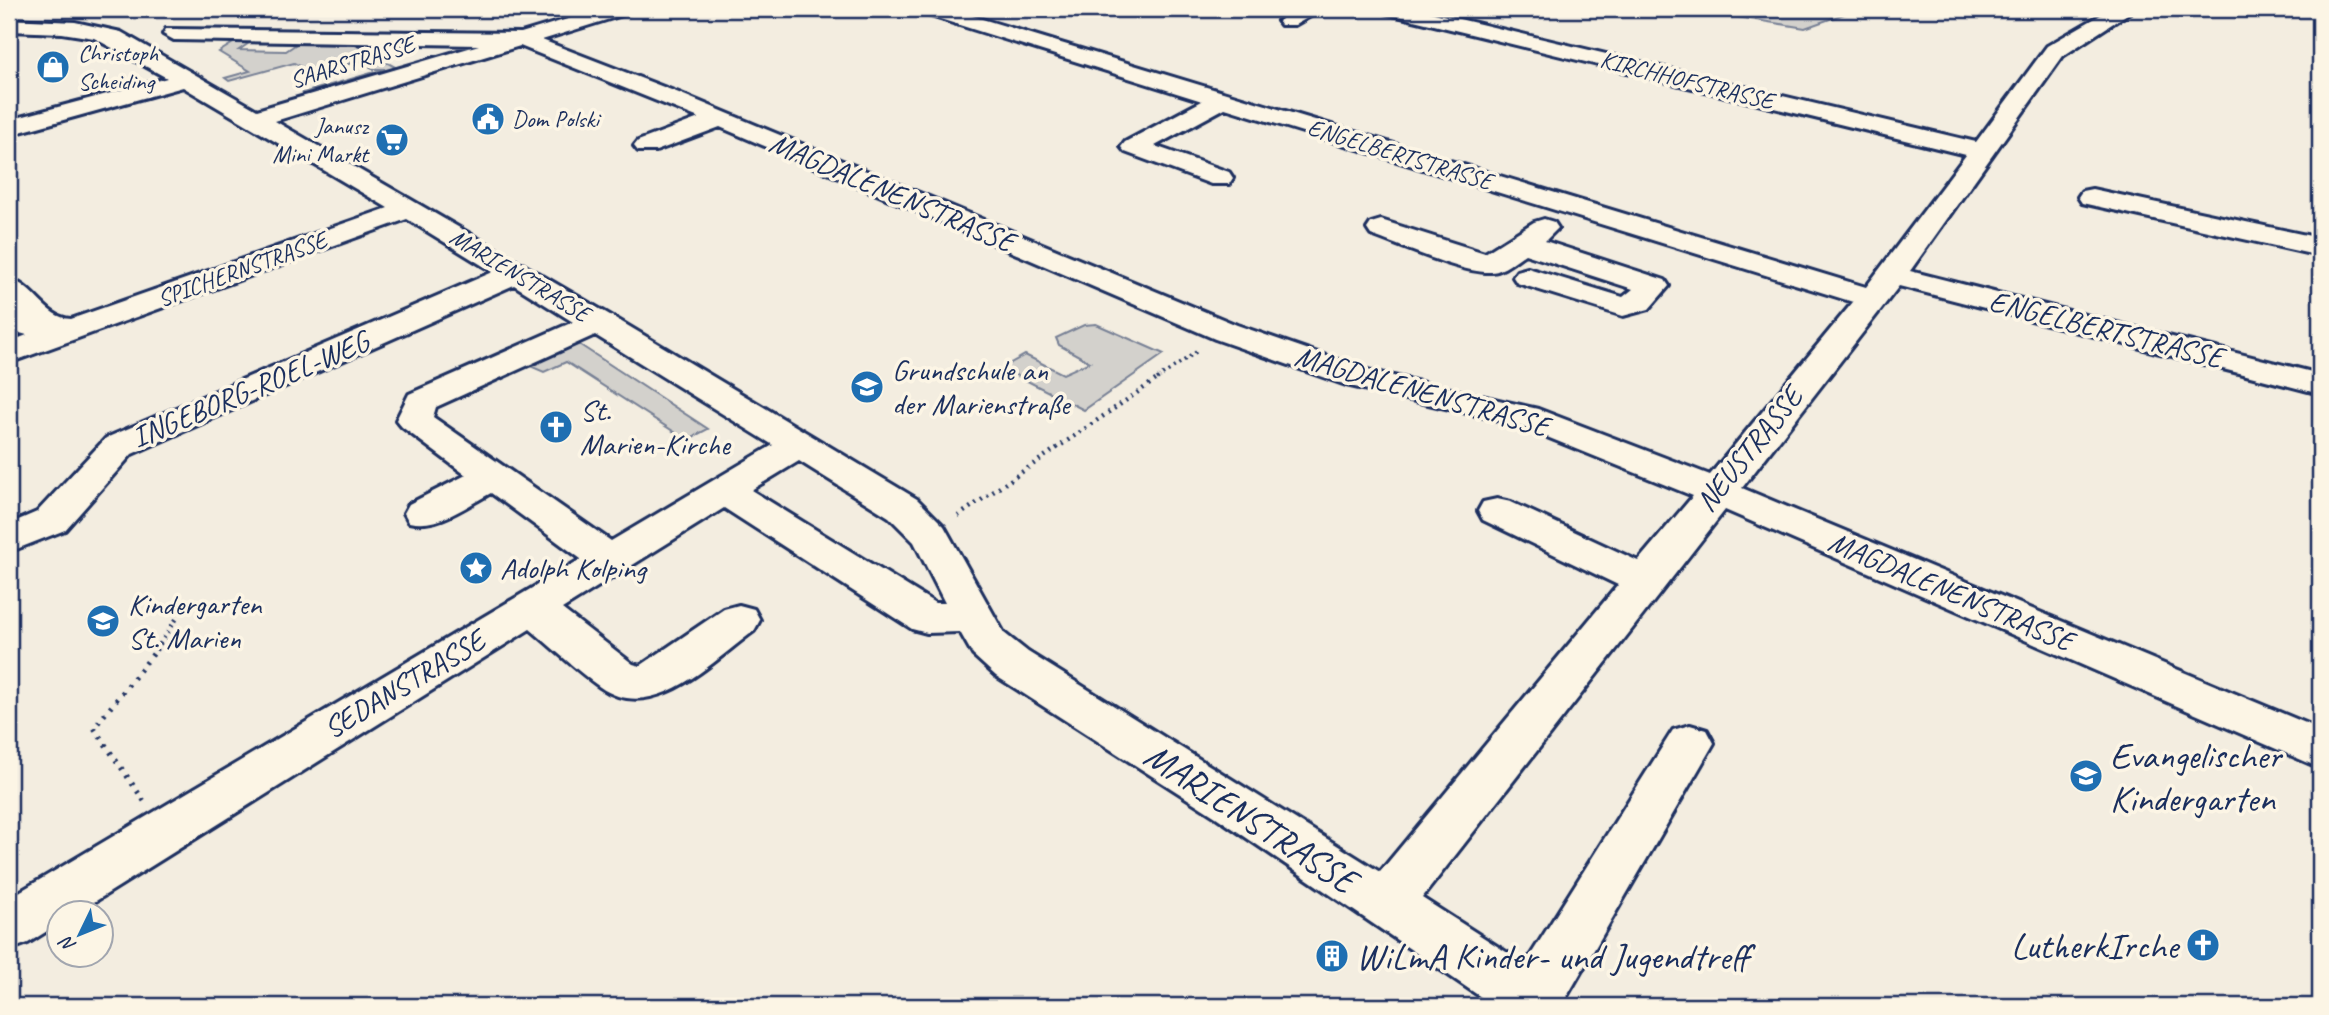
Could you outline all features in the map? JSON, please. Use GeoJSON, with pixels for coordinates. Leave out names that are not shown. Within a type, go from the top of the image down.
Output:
{"type":"FeatureCollection","features":[{"type":"Feature","properties":{"kind":"street","name":"SAARSTRASSE"},"geometry":{"type":"LineString","coordinates":[[258,118],[622,9]]}},
{"type":"Feature","properties":{"kind":"street","name":"ENGELBERTSTRASSE"},"geometry":{"type":"LineString","coordinates":[[928,9],[1569,206],[1882,287],[2320,384]]}},
{"type":"Feature","properties":{"kind":"street"},"geometry":{"type":"LineString","coordinates":[[1288,22],[1313,9]]}},
{"type":"Feature","properties":{"kind":"street","name":"KIRCHHOFSTRASSE"},"geometry":{"type":"LineString","coordinates":[[1392,9],[1983,151]]}},
{"type":"Feature","properties":{"kind":"street","name":"NEUSTRASSE"},"geometry":{"type":"LineString","coordinates":[[1385,905],[1882,287],[2055,51],[2125,9]]}},
{"type":"Feature","properties":{"kind":"street","name":"MARIENSTRASSE"},"geometry":{"type":"LineString","coordinates":[[9,25],[97,31],[188,79],[599,322],[902,508],[930,536],[971,617],[988,644],[1013,664],[1233,803],[1537,1004]]}},
{"type":"Feature","properties":{"kind":"street"},"geometry":{"type":"LineString","coordinates":[[174,34],[521,39]]}},
{"type":"Feature","properties":{"kind":"street","name":"MAGDALENENSTRASSE"},"geometry":{"type":"LineString","coordinates":[[521,39],[720,119],[1226,332],[1358,378],[1526,416],[1716,491],[2320,749]]}},
{"type":"Feature","properties":{"kind":"street"},"geometry":{"type":"LineString","coordinates":[[9,128],[188,79]]}},
{"type":"Feature","properties":{"kind":"street"},"geometry":{"type":"LineString","coordinates":[[1220,178],[1134,147],[1223,99]]}},
{"type":"Feature","properties":{"kind":"street"},"geometry":{"type":"LineString","coordinates":[[647,146],[720,119]]}},
{"type":"Feature","properties":{"kind":"street"},"geometry":{"type":"LineString","coordinates":[[2092,197],[2320,247]]}},
{"type":"Feature","properties":{"kind":"street"},"geometry":{"type":"LineString","coordinates":[[1381,229],[1473,260],[1491,263],[1513,247],[1525,244],[1569,206]]}},
{"type":"Feature","properties":{"kind":"street","name":"SPICHERNSTRASSE"},"geometry":{"type":"LineString","coordinates":[[9,353],[63,328],[410,209]]}},
{"type":"Feature","properties":{"kind":"street"},"geometry":{"type":"LineString","coordinates":[[1525,244],[1654,286],[1638,302],[1623,307],[1528,277]]}},
{"type":"Feature","properties":{"kind":"street","name":"INGEBORG-ROEL-WEG"},"geometry":{"type":"LineString","coordinates":[[9,539],[51,520],[119,446],[517,273]]}},
{"type":"Feature","properties":{"kind":"street"},"geometry":{"type":"LineString","coordinates":[[9,288],[63,328]]}},
{"type":"Feature","properties":{"kind":"street","name":"SPICHERNSTRASSE"},"geometry":{"type":"LineString","coordinates":[[9,320],[28,326],[63,328]]}},
{"type":"Feature","properties":{"kind":"street"},"geometry":{"type":"LineString","coordinates":[[599,322],[421,401],[414,420],[609,559]]}},
{"type":"Feature","properties":{"kind":"street","name":"SEDANSTRASSE"},"geometry":{"type":"LineString","coordinates":[[9,926],[800,444]]}},
{"type":"Feature","properties":{"kind":"street"},"geometry":{"type":"LineString","coordinates":[[423,513],[493,476]]}},
{"type":"Feature","properties":{"kind":"street"},"geometry":{"type":"LineString","coordinates":[[723,489],[927,618],[971,617]]}},
{"type":"Feature","properties":{"kind":"street"},"geometry":{"type":"LineString","coordinates":[[1497,511],[1644,581]]}},
{"type":"Feature","properties":{"kind":"street"},"geometry":{"type":"LineString","coordinates":[[531,607],[617,676],[640,685],[651,682],[739,620]]}},
{"type":"Feature","properties":{"kind":"street"},"geometry":{"type":"LineString","coordinates":[[1537,1004],[1690,743]]}},
{"type":"Feature","properties":{"kind":"path"},"geometry":{"type":"LineString","coordinates":[[930,536],[1226,332]]}},
{"type":"Feature","properties":{"kind":"path"},"geometry":{"type":"LineString","coordinates":[[164,831],[94,728],[104,710],[135,677],[166,636],[177,618],[175,612]]}},
{"type":"Feature","properties":{"kind":"shaded area"},"geometry":{"type":"Polygon","coordinates":[[[1688,9],[1858,9],[1805,28],[1688,9]]]}},
{"type":"Feature","properties":{"kind":"shaded area"},"geometry":{"type":"Polygon","coordinates":[[[255,39],[239,50],[286,51],[304,39],[375,40],[357,46],[397,68],[305,95],[303,93],[385,69],[374,69],[360,61],[313,73],[294,63],[229,81],[225,78],[250,71],[219,52],[238,40],[255,39]]]}},
{"type":"Feature","properties":{"kind":"shaded area"},"geometry":{"type":"Polygon","coordinates":[[[1096,324],[1164,354],[1084,410],[1002,368],[1025,355],[1063,374],[1090,362],[1059,345],[1056,338],[1084,325],[1096,324]]]}},
{"type":"Feature","properties":{"kind":"shaded area"},"geometry":{"type":"Polygon","coordinates":[[[571,339],[708,429],[687,440],[566,362],[544,372],[528,365],[503,369],[571,339]]]}},
{"type":"Feature","properties":{"kind":"place","name":"Christoph Scheiding"},"geometry":{"type":"Point","coordinates":[53,67]}},
{"type":"Feature","properties":{"kind":"place","name":"Dom Polski"},"geometry":{"type":"Point","coordinates":[488,119]}},
{"type":"Feature","properties":{"kind":"place","name":"Janusz Mini Markt"},"geometry":{"type":"Point","coordinates":[392,140]}},
{"type":"Feature","properties":{"kind":"place","name":"Grundschule an der Marienstraße"},"geometry":{"type":"Point","coordinates":[867,387]}},
{"type":"Feature","properties":{"kind":"place","name":"St. Marien-Kirche"},"geometry":{"type":"Point","coordinates":[556,427]}},
{"type":"Feature","properties":{"kind":"place","name":"Adolph Kolping"},"geometry":{"type":"Point","coordinates":[476,568]}},
{"type":"Feature","properties":{"kind":"place","name":"Kindergarten St. Marien"},"geometry":{"type":"Point","coordinates":[103,621]}},
{"type":"Feature","properties":{"kind":"place","name":"Evangelischer Kindergarten"},"geometry":{"type":"Point","coordinates":[2086,776]}},
{"type":"Feature","properties":{"kind":"place","name":"LutherkIrche"},"geometry":{"type":"Point","coordinates":[2203,945]}},
{"type":"Feature","properties":{"kind":"place","name":"WiLmA Kinder- und Jugendtreff"},"geometry":{"type":"Point","coordinates":[1332,956]}}]}
